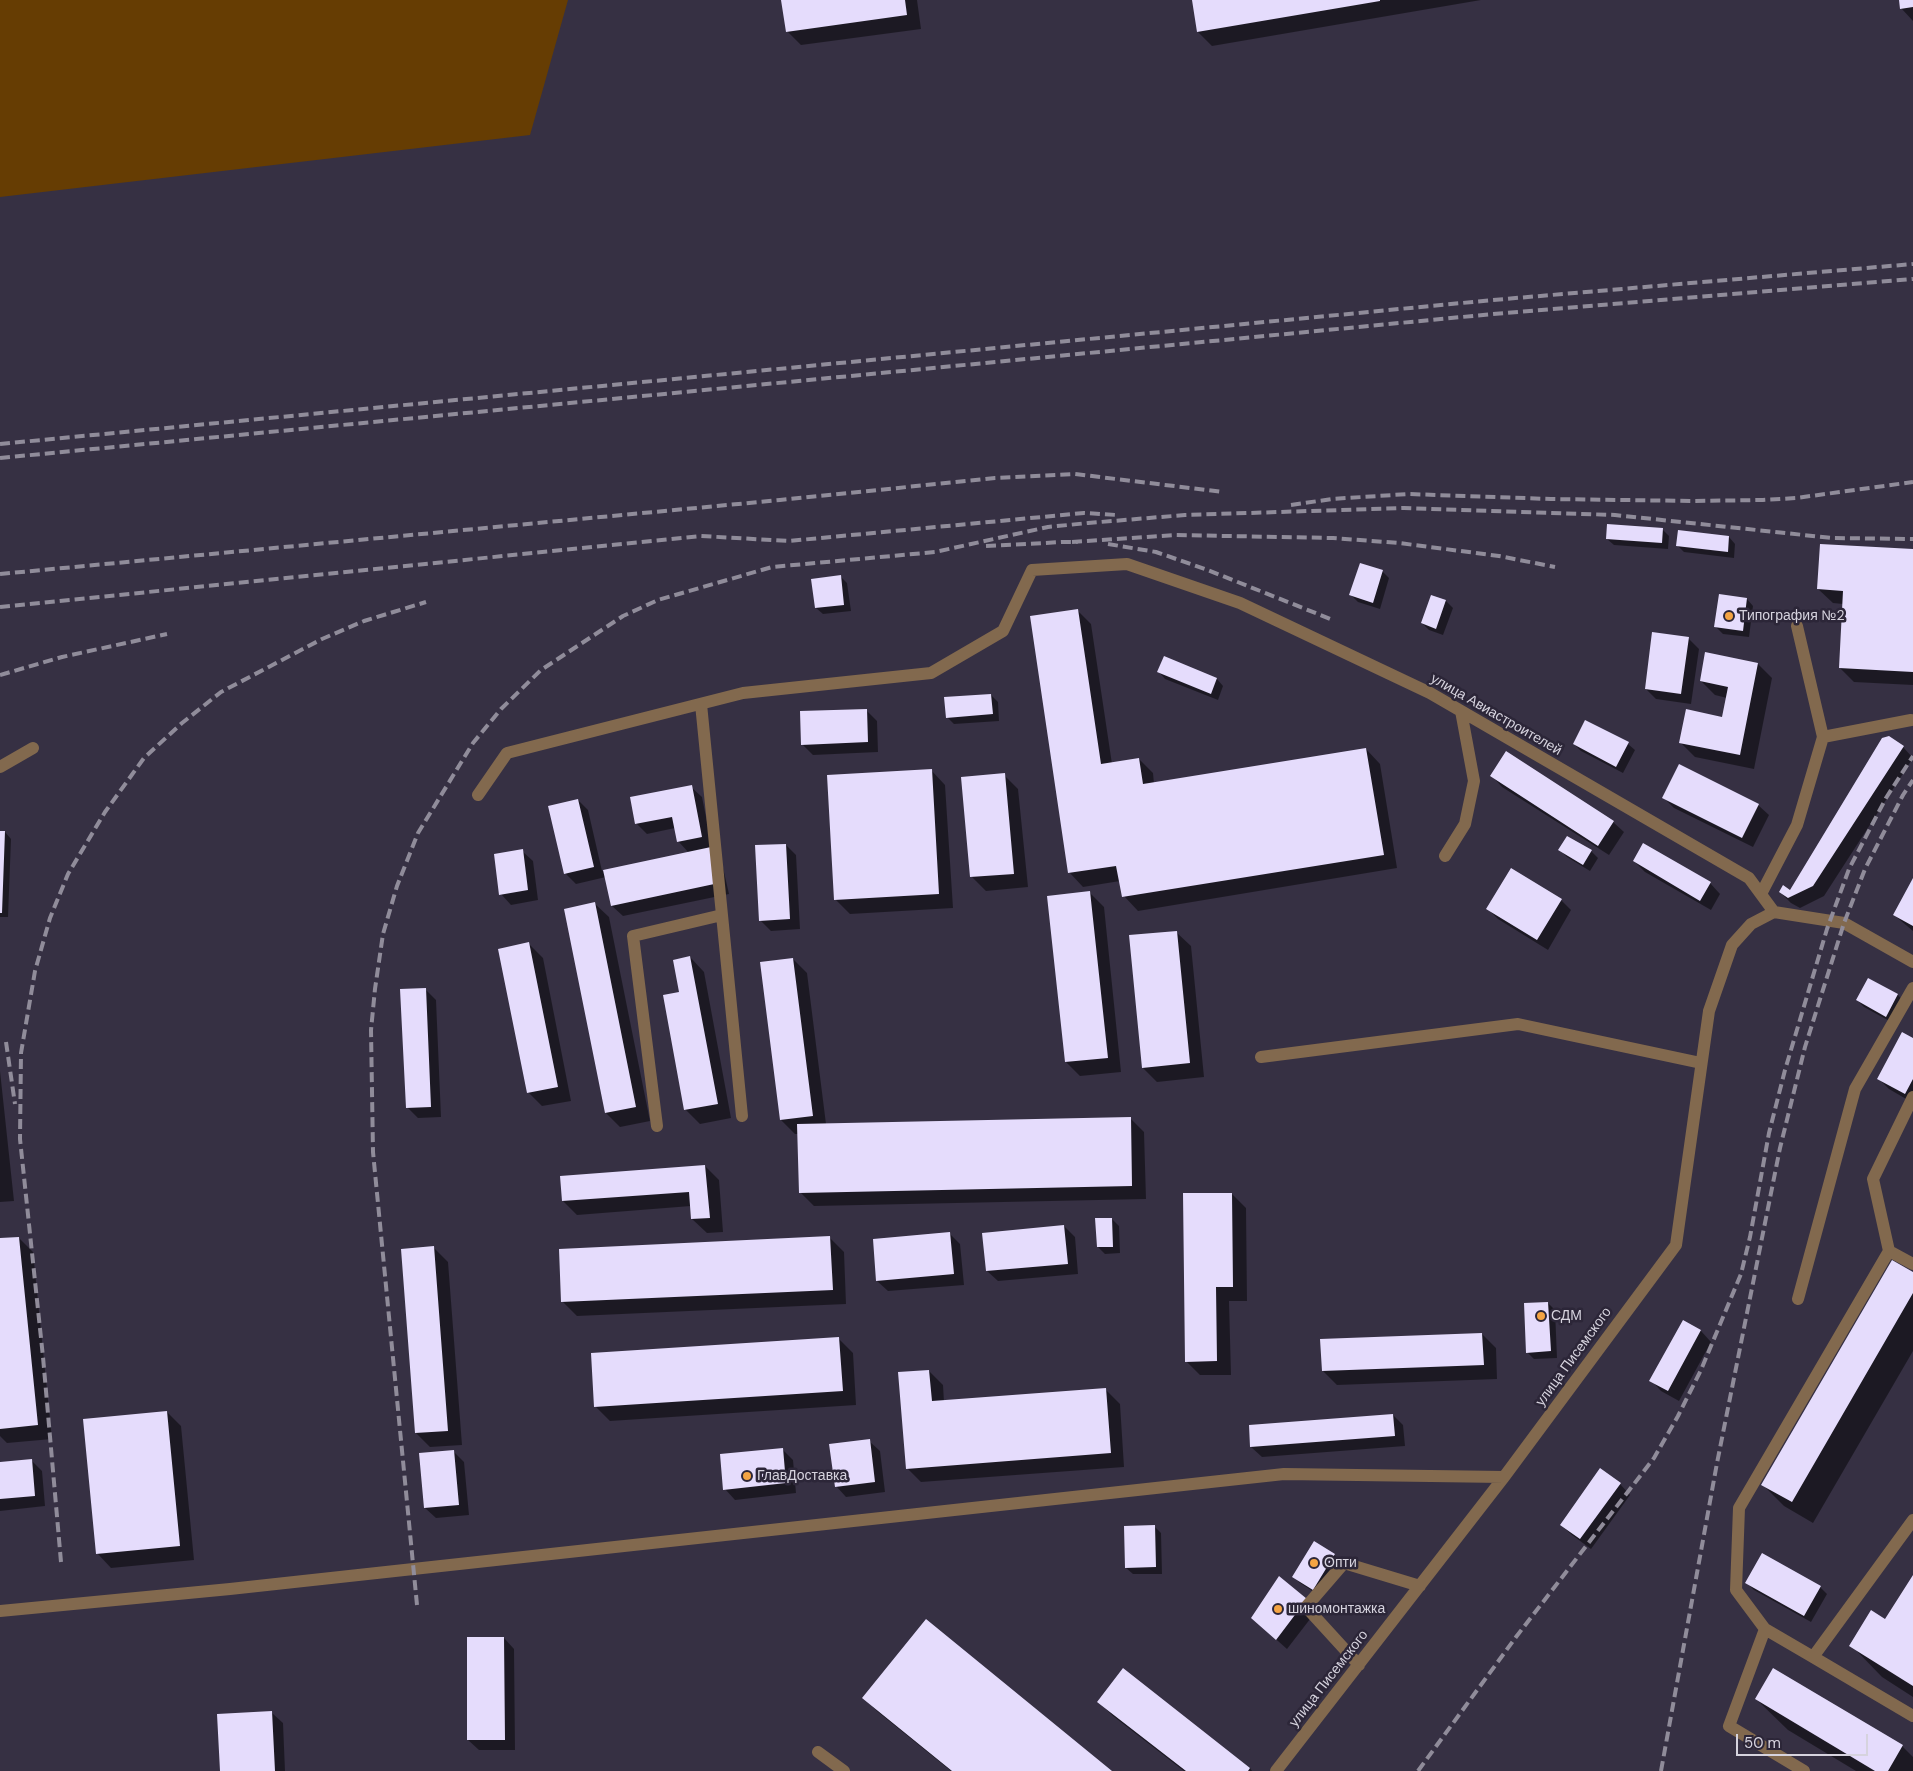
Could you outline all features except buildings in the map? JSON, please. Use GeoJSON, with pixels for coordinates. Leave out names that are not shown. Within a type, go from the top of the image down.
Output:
{"type":"FeatureCollection","features":[{"type":"Feature","properties":{"kind":"street","name":"улица Авиастроителей"},"geometry":{"type":"LineString","coordinates":[[701,704],[743,693],[931,673],[1003,631],[1032,570],[1127,564],[1240,603],[1430,693],[1750,878],[1774,912]]}},
{"type":"Feature","properties":{"kind":"street"},"geometry":{"type":"LineString","coordinates":[[1760,894],[1797,825],[1823,737],[1797,626]]}},
{"type":"Feature","properties":{"kind":"street"},"geometry":{"type":"LineString","coordinates":[[478,796],[507,753],[701,704],[742,1116]]}},
{"type":"Feature","properties":{"kind":"street"},"geometry":{"type":"LineString","coordinates":[[1445,856],[1465,824],[1474,781],[1461,711]]}},
{"type":"Feature","properties":{"kind":"street"},"geometry":{"type":"LineString","coordinates":[[1823,737],[1910,720]]}},
{"type":"Feature","properties":{"kind":"street"},"geometry":{"type":"LineString","coordinates":[[0,767],[33,748]]}},
{"type":"Feature","properties":{"kind":"street"},"geometry":{"type":"LineString","coordinates":[[1774,912],[1844,923],[1913,962]]}},
{"type":"Feature","properties":{"kind":"street","name":"улица Писемского"},"geometry":{"type":"LineString","coordinates":[[1276,1771],[1504,1477],[1676,1245],[1709,1012],[1732,945],[1751,924],[1774,912]]}},
{"type":"Feature","properties":{"kind":"street"},"geometry":{"type":"LineString","coordinates":[[657,1126],[633,936],[722,915]]}},
{"type":"Feature","properties":{"kind":"street"},"geometry":{"type":"LineString","coordinates":[[1798,1299],[1855,1089],[1913,988]]}},
{"type":"Feature","properties":{"kind":"street"},"geometry":{"type":"LineString","coordinates":[[1261,1057],[1518,1024],[1701,1063]]}},
{"type":"Feature","properties":{"kind":"street"},"geometry":{"type":"LineString","coordinates":[[1913,1097],[1874,1179],[1889,1251],[1739,1508],[1736,1590],[1765,1629],[1913,1716]]}},
{"type":"Feature","properties":{"kind":"street"},"geometry":{"type":"LineString","coordinates":[[1889,1251],[1913,1264]]}},
{"type":"Feature","properties":{"kind":"street"},"geometry":{"type":"LineString","coordinates":[[0,1611],[239,1588],[1284,1474],[1504,1477]]}},
{"type":"Feature","properties":{"kind":"street"},"geometry":{"type":"LineString","coordinates":[[1813,1657],[1913,1520]]}},
{"type":"Feature","properties":{"kind":"street"},"geometry":{"type":"LineString","coordinates":[[1359,1665],[1306,1607],[1344,1563],[1420,1586]]}},
{"type":"Feature","properties":{"kind":"street"},"geometry":{"type":"LineString","coordinates":[[1765,1629],[1729,1726],[1804,1771]]}},
{"type":"Feature","properties":{"kind":"street"},"geometry":{"type":"LineString","coordinates":[[818,1752],[844,1771]]}},
{"type":"Feature","properties":{"kind":"shaded area"},"geometry":{"type":"Polygon","coordinates":[[[0,0],[568,0],[530,135],[0,197],[0,0]]]}},
{"type":"Feature","properties":{"kind":"railway"},"geometry":{"type":"LineString","coordinates":[[0,444],[1493,300],[1913,264]]}},
{"type":"Feature","properties":{"kind":"railway"},"geometry":{"type":"LineString","coordinates":[[0,458],[1493,314],[1913,279]]}},
{"type":"Feature","properties":{"kind":"railway"},"geometry":{"type":"LineString","coordinates":[[0,574],[995,478],[1075,474],[1223,492]]}},
{"type":"Feature","properties":{"kind":"railway"},"geometry":{"type":"LineString","coordinates":[[1291,505],[1332,499],[1408,494],[1551,499],[1763,500],[1796,498],[1913,482]]}},
{"type":"Feature","properties":{"kind":"railway"},"geometry":{"type":"LineString","coordinates":[[417,1605],[373,1152],[371,1030],[375,989],[383,934],[397,886],[418,833],[473,743],[501,709],[541,670],[623,616],[658,600],[772,567],[935,552],[1048,527],[1088,523],[1185,515],[1404,508],[1615,515],[1832,538],[1913,539]]}},
{"type":"Feature","properties":{"kind":"railway"},"geometry":{"type":"LineString","coordinates":[[0,607],[701,536],[789,541],[1084,513],[1117,515]]}},
{"type":"Feature","properties":{"kind":"railway"},"geometry":{"type":"LineString","coordinates":[[1072,542],[1175,535],[1333,538],[1399,543],[1499,556],[1555,567]]}},
{"type":"Feature","properties":{"kind":"railway"},"geometry":{"type":"LineString","coordinates":[[986,546],[1078,542]]}},
{"type":"Feature","properties":{"kind":"railway"},"geometry":{"type":"LineString","coordinates":[[1108,544],[1156,552],[1205,569],[1333,620]]}},
{"type":"Feature","properties":{"kind":"railway"},"geometry":{"type":"LineString","coordinates":[[61,1562],[43,1357],[20,1139],[21,1053],[35,971],[50,918],[68,874],[105,812],[144,758],[182,723],[221,692],[322,639],[364,621],[426,602]]}},
{"type":"Feature","properties":{"kind":"railway"},"geometry":{"type":"LineString","coordinates":[[0,675],[62,657],[167,634]]}},
{"type":"Feature","properties":{"kind":"railway"},"geometry":{"type":"LineString","coordinates":[[1418,1771],[1516,1637],[1654,1458],[1701,1370],[1741,1274],[1750,1237],[1769,1133],[1785,1070],[1827,929],[1849,869],[1886,798],[1913,756]]}},
{"type":"Feature","properties":{"kind":"railway"},"geometry":{"type":"LineString","coordinates":[[1661,1771],[1717,1463],[1780,1148],[1805,1047],[1844,923],[1865,869],[1903,795],[1913,780]]}},
{"type":"Feature","properties":{"kind":"railway"},"geometry":{"type":"LineString","coordinates":[[6,1042],[15,1104]]}},
{"type":"Feature","properties":{"kind":"place","name":"Типография №2"},"geometry":{"type":"Point","coordinates":[1729,616]}},
{"type":"Feature","properties":{"kind":"place","name":"СДМ"},"geometry":{"type":"Point","coordinates":[1541,1316]}},
{"type":"Feature","properties":{"kind":"place","name":"ГлавДоставка"},"geometry":{"type":"Point","coordinates":[747,1476]}},
{"type":"Feature","properties":{"kind":"place","name":"Опти"},"geometry":{"type":"Point","coordinates":[1314,1563]}},
{"type":"Feature","properties":{"kind":"place","name":"шиномонтажка"},"geometry":{"type":"Point","coordinates":[1278,1609]}}]}
